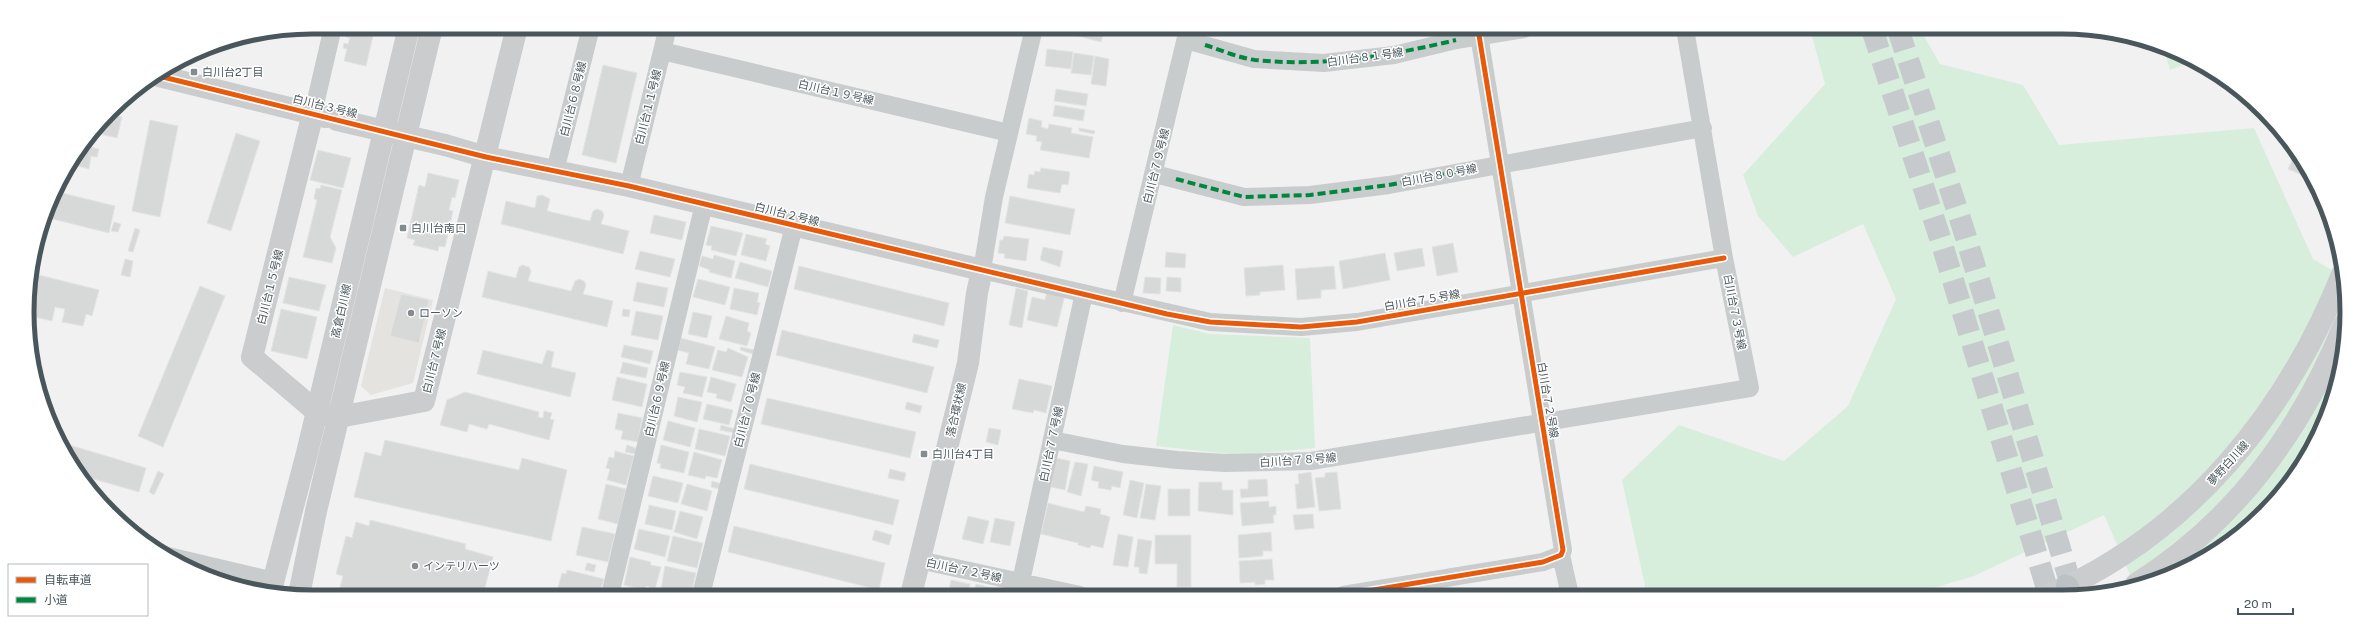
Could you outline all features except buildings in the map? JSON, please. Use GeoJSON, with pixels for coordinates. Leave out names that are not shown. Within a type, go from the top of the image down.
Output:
{"type":"FeatureCollection","features":[{"type":"Feature","properties":{"kind":"street"},"geometry":{"type":"LineString","coordinates":[[313,113],[331,34]]}},
{"type":"Feature","properties":{"kind":"street","name":"高倉白川線"},"geometry":{"type":"LineString","coordinates":[[272,587],[317,412],[407,34]]}},
{"type":"Feature","properties":{"kind":"street","name":"高倉白川線"},"geometry":{"type":"LineString","coordinates":[[300,589],[316,512],[430,34]]}},
{"type":"Feature","properties":{"kind":"street","name":"白川台７号線"},"geometry":{"type":"LineString","coordinates":[[339,418],[424,401],[486,156],[514,34]]}},
{"type":"Feature","properties":{"kind":"street","name":"白川台６８号線"},"geometry":{"type":"LineString","coordinates":[[555,171],[589,34]]}},
{"type":"Feature","properties":{"kind":"street","name":"白川台１１号線"},"geometry":{"type":"LineString","coordinates":[[629,186],[666,34]]}},
{"type":"Feature","properties":{"kind":"street"},"geometry":{"type":"LineString","coordinates":[[982,270],[994,197],[1033,34]]}},
{"type":"Feature","properties":{"kind":"street","name":"白川台８１号線"},"geometry":{"type":"LineString","coordinates":[[1187,34],[1205,45],[1254,59],[1324,63],[1394,54],[1456,40],[1473,34]]}},
{"type":"Feature","properties":{"kind":"street","name":"白川台７９号線"},"geometry":{"type":"LineString","coordinates":[[1122,303],[1155,174],[1187,34]]}},
{"type":"Feature","properties":{"kind":"street","name":"白川台７２号線"},"geometry":{"type":"LineString","coordinates":[[1479,34],[1520,292],[1562,540],[1561,555]]}},
{"type":"Feature","properties":{"kind":"street","name":"白川台７３号線"},"geometry":{"type":"LineString","coordinates":[[1542,423],[1750,388],[1724,258],[1686,34]]}},
{"type":"Feature","properties":{"kind":"street","name":"白川台１９号線"},"geometry":{"type":"LineString","coordinates":[[662,50],[1009,134]]}},
{"type":"Feature","properties":{"kind":"street","name":"白川台３号線"},"geometry":{"type":"LineString","coordinates":[[164,77],[486,156]]}},
{"type":"Feature","properties":{"kind":"street","name":"白川台１５号線"},"geometry":{"type":"LineString","coordinates":[[313,113],[252,357],[317,412],[339,418]]}},
{"type":"Feature","properties":{"kind":"street","name":"白川台８０号線"},"geometry":{"type":"LineString","coordinates":[[1155,174],[1244,197],[1310,195],[1389,185],[1474,168],[1703,128]]}},
{"type":"Feature","properties":{"kind":"street","name":"白川台２号線"},"geometry":{"type":"LineString","coordinates":[[486,156],[629,186],[1084,293]]}},
{"type":"Feature","properties":{"kind":"street","name":"白川台６９号線"},"geometry":{"type":"LineString","coordinates":[[611,590],[704,204]]}},
{"type":"Feature","properties":{"kind":"street","name":"白川台７０号線"},"geometry":{"type":"LineString","coordinates":[[702,590],[794,226]]}},
{"type":"Feature","properties":{"kind":"street","name":"白川台７５号線"},"geometry":{"type":"LineString","coordinates":[[1084,293],[1122,303],[1210,322],[1300,327],[1357,322],[1520,292],[1724,258]]}},
{"type":"Feature","properties":{"kind":"street","name":"落合環状線"},"geometry":{"type":"LineString","coordinates":[[912,590],[968,363],[977,293],[982,270]]}},
{"type":"Feature","properties":{"kind":"street","name":"夢野白川線"},"geometry":{"type":"LineString","coordinates":[[2067,590],[2133,548],[2168,521],[2200,493],[2243,448],[2276,404],[2305,354],[2338,282]]}},
{"type":"Feature","properties":{"kind":"street","name":"白川台７７号線"},"geometry":{"type":"LineString","coordinates":[[1020,588],[1084,293]]}},
{"type":"Feature","properties":{"kind":"street"},"geometry":{"type":"LineString","coordinates":[[2147,576],[2182,552],[2233,506],[2258,476],[2283,444],[2311,398],[2339,337]]}},
{"type":"Feature","properties":{"kind":"street","name":"白川台７８号線"},"geometry":{"type":"LineString","coordinates":[[1052,440],[1123,454],[1177,460],[1282,463],[1367,453],[1542,423]]}},
{"type":"Feature","properties":{"kind":"street"},"geometry":{"type":"LineString","coordinates":[[1373,590],[1543,562],[1561,555],[1569,590]]}},
{"type":"Feature","properties":{"kind":"street","name":"白川台７２号線"},"geometry":{"type":"LineString","coordinates":[[919,560],[1020,588],[1037,590]]}},
{"type":"Feature","properties":{"kind":"street"},"geometry":{"type":"LineString","coordinates":[[197,565],[272,587]]}},
{"type":"Feature","properties":{"kind":"shaded area"},"geometry":{"type":"Polygon","coordinates":[[[385,288],[433,300],[413,383],[371,395],[361,386],[385,288]]]}},
{"type":"Feature","properties":{"kind":"green space"},"geometry":{"type":"Polygon","coordinates":[[[1811,34],[1923,34],[1940,64],[2023,85],[2059,145],[2254,128],[2313,259],[2338,273],[2340,312],[2338,348],[2335,366],[2331,384],[2319,418],[2303,451],[2283,481],[2259,509],[2231,533],[2201,553],[2168,569],[2133,581],[2104,515],[1974,576],[1927,590],[1646,590],[1622,480],[1679,425],[1784,461],[1848,406],[1896,299],[1863,224],[1793,257],[1758,216],[1743,175],[1825,84],[1811,34]]]}},
{"type":"Feature","properties":{"kind":"green space"},"geometry":{"type":"Polygon","coordinates":[[[2165,54],[2187,64],[2170,70],[2165,54]]]}},
{"type":"Feature","properties":{"kind":"green space"},"geometry":{"type":"Polygon","coordinates":[[[1173,325],[1210,334],[1310,338],[1315,448],[1238,455],[1156,446],[1173,325]]]}},
{"type":"Feature","properties":{"kind":"tunnel"},"geometry":{"type":"LineString","coordinates":[[1874,34],[1941,241],[2047,590]]}},
{"type":"Feature","properties":{"kind":"tunnel"},"geometry":{"type":"LineString","coordinates":[[1900,34],[1965,234],[2072,589]]}},
{"type":"Feature","properties":{"kind":"marked path"},"geometry":{"type":"LineString","coordinates":[[1205,45],[1249,59],[1281,62],[1306,62],[1356,59],[1406,51],[1456,40]]}},
{"type":"Feature","properties":{"kind":"marked path"},"geometry":{"type":"LineString","coordinates":[[1176,179],[1244,197],[1310,195],[1389,185],[1474,168]]}},
{"type":"Feature","properties":{"kind":"cycle path"},"geometry":{"type":"LineString","coordinates":[[1373,590],[1543,562],[1561,555],[1563,550],[1479,34]]}},
{"type":"Feature","properties":{"kind":"cycle path"},"geometry":{"type":"LineString","coordinates":[[164,77],[486,157],[629,186],[1167,314],[1210,322],[1301,327],[1357,322],[1724,258]]}},
{"type":"Feature","properties":{"kind":"place","name":"白川台2丁目"},"geometry":{"type":"Point","coordinates":[194,72]}},
{"type":"Feature","properties":{"kind":"place","name":"白川台南口"},"geometry":{"type":"Point","coordinates":[403,228]}},
{"type":"Feature","properties":{"kind":"place","name":"ローソン"},"geometry":{"type":"Point","coordinates":[411,313]}},
{"type":"Feature","properties":{"kind":"place","name":"白川台4丁目"},"geometry":{"type":"Point","coordinates":[924,454]}},
{"type":"Feature","properties":{"kind":"place","name":"インテリハーツ"},"geometry":{"type":"Point","coordinates":[415,566]}}]}
